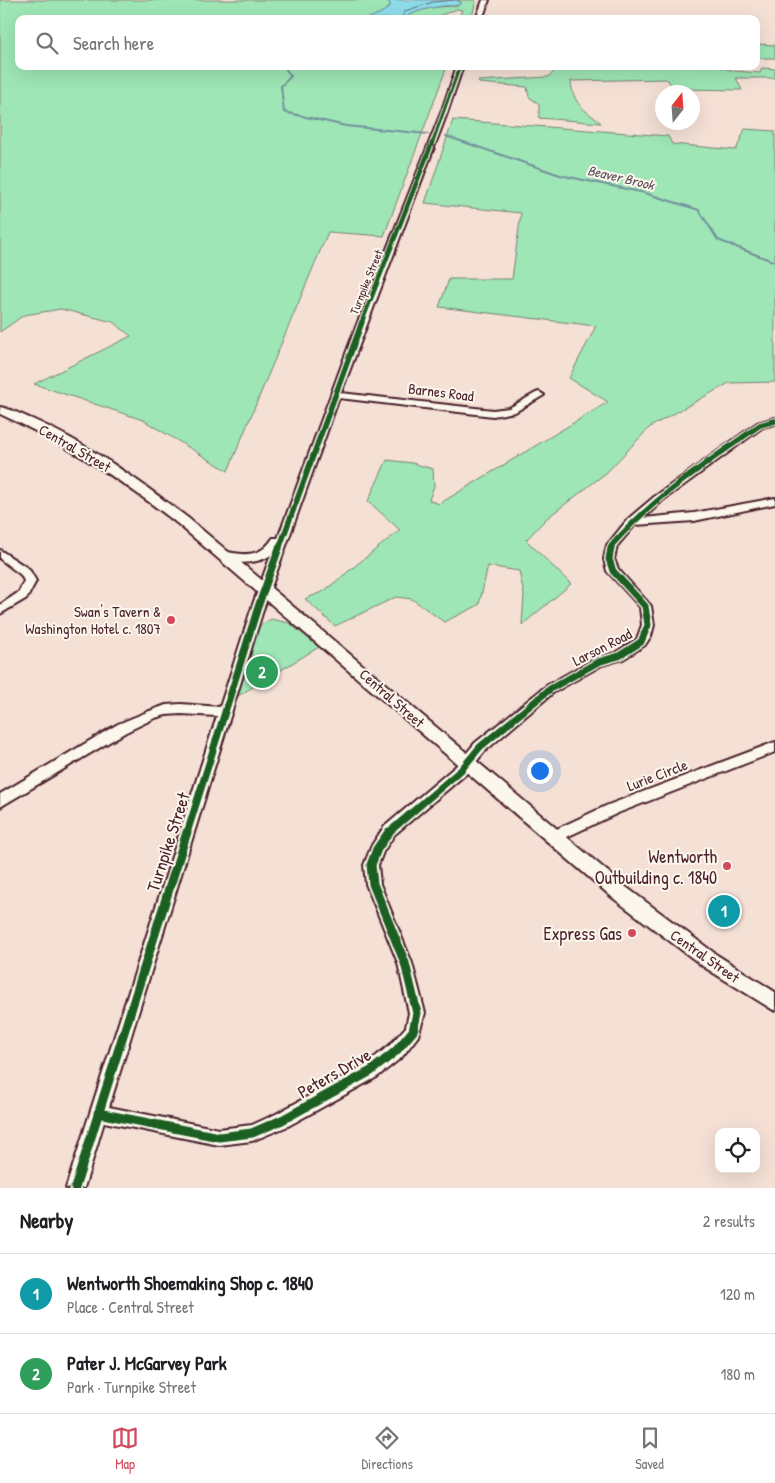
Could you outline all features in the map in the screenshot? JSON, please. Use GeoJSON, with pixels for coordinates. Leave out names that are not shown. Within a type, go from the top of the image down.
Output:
{"type":"FeatureCollection","features":[{"type":"Feature","properties":{"kind":"main road","name":"Central Street"},"geometry":{"type":"LineString","coordinates":[[0,410],[46,429],[87,452],[150,496],[228,556],[552,837],[654,920],[729,973],[775,1002]]}},
{"type":"Feature","properties":{"kind":"street"},"geometry":{"type":"LineString","coordinates":[[480,15],[486,0]]}},
{"type":"Feature","properties":{"kind":"street","name":"Turnpike Street"},"geometry":{"type":"LineString","coordinates":[[75,1188],[265,589],[335,394],[458,70]]}},
{"type":"Feature","properties":{"kind":"street","name":"Barnes Road"},"geometry":{"type":"LineString","coordinates":[[335,394],[493,413],[512,410],[539,395]]}},
{"type":"Feature","properties":{"kind":"street","name":"Larson Road"},"geometry":{"type":"LineString","coordinates":[[466,763],[480,748],[550,689],[598,662],[627,651],[641,642],[645,636],[648,618],[645,606],[613,571],[609,559],[612,545],[632,522],[658,499],[760,425],[775,421]]}},
{"type":"Feature","properties":{"kind":"street"},"geometry":{"type":"LineString","coordinates":[[632,522],[694,517],[775,501]]}},
{"type":"Feature","properties":{"kind":"street","name":"Turnpike Street"},"geometry":{"type":"LineString","coordinates":[[228,556],[251,560],[265,556],[273,549],[295,506]]}},
{"type":"Feature","properties":{"kind":"street"},"geometry":{"type":"LineString","coordinates":[[0,554],[25,572],[30,581],[28,589],[22,596],[0,610]]}},
{"type":"Feature","properties":{"kind":"street"},"geometry":{"type":"LineString","coordinates":[[0,801],[122,728],[166,710],[225,712]]}},
{"type":"Feature","properties":{"kind":"street","name":"Lurie Circle"},"geometry":{"type":"LineString","coordinates":[[552,837],[613,809],[775,747]]}},
{"type":"Feature","properties":{"kind":"street","name":"Peters Drive"},"geometry":{"type":"LineString","coordinates":[[98,1113],[219,1137],[252,1133],[282,1120],[371,1071],[396,1051],[413,1031],[417,1013],[405,963],[373,884],[371,865],[377,849],[389,832],[466,763]]}},
{"type":"Feature","properties":{"kind":"green space"},"geometry":{"type":"Polygon","coordinates":[[[0,0],[385,0],[390,3],[390,7],[376,15],[15,15],[15,70],[446,70],[384,236],[328,232],[228,471],[143,420],[34,384],[131,336],[113,322],[61,309],[24,315],[0,332],[0,0]]]}},
{"type":"Feature","properties":{"kind":"green space"},"geometry":{"type":"Polygon","coordinates":[[[456,0],[476,0],[472,15],[460,15],[462,10],[457,9],[441,15],[409,15],[437,7],[458,6],[460,1],[456,0]]]}},
{"type":"Feature","properties":{"kind":"green space"},"geometry":{"type":"Polygon","coordinates":[[[760,44],[775,45],[775,58],[760,58],[760,44]]]}},
{"type":"Feature","properties":{"kind":"green space"},"geometry":{"type":"Polygon","coordinates":[[[762,68],[775,69],[775,78],[736,78],[742,90],[700,89],[700,85],[671,85],[667,79],[571,81],[574,96],[580,106],[601,123],[539,118],[539,104],[529,97],[527,87],[479,83],[478,81],[548,77],[554,72],[554,70],[731,70],[760,73],[762,68]]]}},
{"type":"Feature","properties":{"kind":"green space"},"geometry":{"type":"Polygon","coordinates":[[[453,120],[668,136],[672,144],[736,150],[745,129],[775,131],[775,382],[729,383],[650,427],[606,473],[547,518],[526,540],[571,584],[522,625],[524,594],[519,571],[488,566],[479,605],[444,622],[412,599],[396,597],[335,626],[305,599],[324,591],[400,530],[368,501],[387,460],[412,463],[433,469],[434,486],[429,500],[439,504],[608,402],[569,378],[596,326],[439,307],[449,279],[512,279],[521,213],[425,203],[453,120]]]}},
{"type":"Feature","properties":{"kind":"green space"},"geometry":{"type":"Polygon","coordinates":[[[271,619],[289,623],[319,647],[238,696],[258,627],[271,619]]]}},
{"type":"Feature","properties":{"kind":"water"},"geometry":{"type":"Polygon","coordinates":[[[385,0],[456,0],[462,3],[422,10],[410,15],[376,15],[390,7],[390,3],[385,0]]]}},
{"type":"Feature","properties":{"kind":"waterway","name":"Beaver Brook"},"geometry":{"type":"LineString","coordinates":[[286,70],[291,76],[281,86],[284,112],[346,126],[428,134]]}},
{"type":"Feature","properties":{"kind":"waterway","name":"Beaver Brook"},"geometry":{"type":"LineString","coordinates":[[446,136],[560,175],[645,193],[699,210],[718,240],[775,262]]}},
{"type":"Feature","properties":{"kind":"cycle path"},"geometry":{"type":"LineString","coordinates":[[75,1188],[258,607],[358,332],[444,113],[459,70]]}},
{"type":"Feature","properties":{"kind":"cycle path"},"geometry":{"type":"LineString","coordinates":[[98,1113],[219,1137],[252,1133],[282,1120],[371,1071],[396,1051],[413,1031],[417,1013],[405,963],[373,884],[371,865],[377,849],[389,831],[461,770],[480,747],[550,689],[598,662],[619,656],[641,642],[648,625],[645,606],[613,571],[609,559],[612,545],[632,522],[658,499],[760,425],[775,421]]}},
{"type":"Feature","properties":{"kind":"place","name":"Swan's Tavern & Washington Hotel c. 1807"},"geometry":{"type":"Point","coordinates":[171,620]}},
{"type":"Feature","properties":{"kind":"place","name":"Pater J. McGarvey Park"},"geometry":{"type":"Point","coordinates":[262,672]}},
{"type":"Feature","properties":{"kind":"place","name":"Wentworth Outbuilding c. 1840"},"geometry":{"type":"Point","coordinates":[727,866]}},
{"type":"Feature","properties":{"kind":"place","name":"Wentworth Shoemaking Shop c. 1840"},"geometry":{"type":"Point","coordinates":[724,911]}},
{"type":"Feature","properties":{"kind":"place","name":"Express Gas"},"geometry":{"type":"Point","coordinates":[632,933]}}]}
